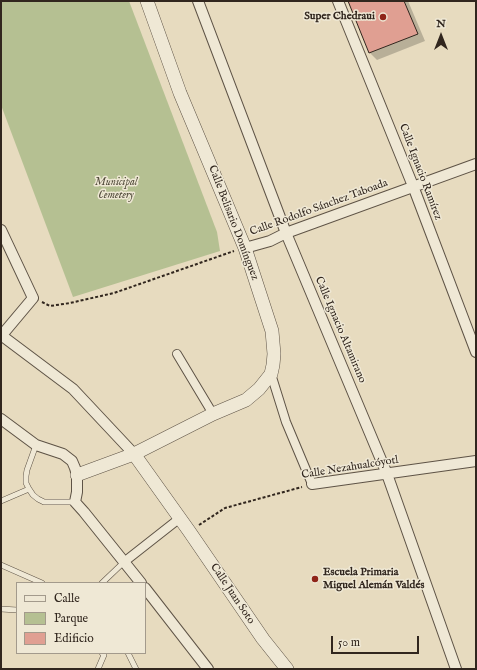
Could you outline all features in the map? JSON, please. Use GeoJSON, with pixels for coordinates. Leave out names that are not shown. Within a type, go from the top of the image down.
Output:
{"type":"FeatureCollection","features":[{"type":"Feature","properties":{"kind":"street","name":"Calle Belisario Domínguez"},"geometry":{"type":"LineString","coordinates":[[147,1],[180,93],[245,248],[272,331],[274,354],[271,374]]}},
{"type":"Feature","properties":{"kind":"street","name":"Calle Ignacio Altamirano"},"geometry":{"type":"LineString","coordinates":[[198,1],[286,233],[387,474],[456,669]]}},
{"type":"Feature","properties":{"kind":"street","name":"Calle Ignacio Ramírez"},"geometry":{"type":"LineString","coordinates":[[338,1],[413,186],[476,352]]}},
{"type":"Feature","properties":{"kind":"street","name":"Calle Rodolfo Sánchez Taboada"},"geometry":{"type":"LineString","coordinates":[[245,248],[270,241],[286,233],[476,164]]}},
{"type":"Feature","properties":{"kind":"street"},"geometry":{"type":"LineString","coordinates":[[1,230],[33,298],[1,335],[73,389],[134,454]]}},
{"type":"Feature","properties":{"kind":"street"},"geometry":{"type":"LineString","coordinates":[[177,354],[213,414]]}},
{"type":"Feature","properties":{"kind":"street"},"geometry":{"type":"LineString","coordinates":[[77,475],[134,454],[213,414],[246,400],[259,389],[271,374]]}},
{"type":"Feature","properties":{"kind":"street"},"geometry":{"type":"LineString","coordinates":[[271,374],[286,422],[312,484]]}},
{"type":"Feature","properties":{"kind":"street"},"geometry":{"type":"LineString","coordinates":[[1,420],[36,445],[63,454],[72,461],[77,475],[77,492],[75,502],[140,582]]}},
{"type":"Feature","properties":{"kind":"street","name":"Calle Juan Soto"},"geometry":{"type":"LineString","coordinates":[[134,454],[263,639],[287,669]]}},
{"type":"Feature","properties":{"kind":"street","name":"Calle Nezahualcóyotl"},"geometry":{"type":"LineString","coordinates":[[312,484],[476,461]]}},
{"type":"Feature","properties":{"kind":"street"},"geometry":{"type":"LineString","coordinates":[[124,562],[180,518]]}},
{"type":"Feature","properties":{"kind":"street"},"geometry":{"type":"LineString","coordinates":[[146,589],[208,669]]}},
{"type":"Feature","properties":{"kind":"lane"},"geometry":{"type":"LineString","coordinates":[[36,445],[26,476],[26,483],[29,490],[33,495],[44,502],[75,502]]}},
{"type":"Feature","properties":{"kind":"lane"},"geometry":{"type":"LineString","coordinates":[[1,501],[29,490]]}},
{"type":"Feature","properties":{"kind":"lane"},"geometry":{"type":"LineString","coordinates":[[103,582],[124,562]]}},
{"type":"Feature","properties":{"kind":"lane"},"geometry":{"type":"LineString","coordinates":[[1,565],[40,582]]}},
{"type":"Feature","properties":{"kind":"lane"},"geometry":{"type":"LineString","coordinates":[[1,609],[16,610]]}},
{"type":"Feature","properties":{"kind":"lane"},"geometry":{"type":"LineString","coordinates":[[98,669],[104,655],[103,654]]}},
{"type":"Feature","properties":{"kind":"lane"},"geometry":{"type":"LineString","coordinates":[[128,654],[136,669]]}},
{"type":"Feature","properties":{"kind":"path","name":"Calle Rodolfo Sánchez Taboada"},"geometry":{"type":"LineString","coordinates":[[33,298],[50,306],[114,293],[245,248]]}},
{"type":"Feature","properties":{"kind":"path","name":"Calle Nezahualcóyotl"},"geometry":{"type":"LineString","coordinates":[[189,531],[226,508],[312,484]]}},
{"type":"Feature","properties":{"kind":"green space","name":"Municipal Cemetery"},"geometry":{"type":"Polygon","coordinates":[[[1,1],[129,1],[217,232],[220,251],[73,297],[1,105],[1,1]]]}},
{"type":"Feature","properties":{"kind":"building","name":"Super Chedraui"},"geometry":{"type":"Polygon","coordinates":[[[348,1],[404,1],[418,34],[369,53],[348,1]]]}},
{"type":"Feature","properties":{"kind":"place","name":"Super Chedraui"},"geometry":{"type":"Point","coordinates":[383,17]}},
{"type":"Feature","properties":{"kind":"place","name":"Escuela Primaria Miguel Alemán Valdés"},"geometry":{"type":"Point","coordinates":[315,579]}}]}
